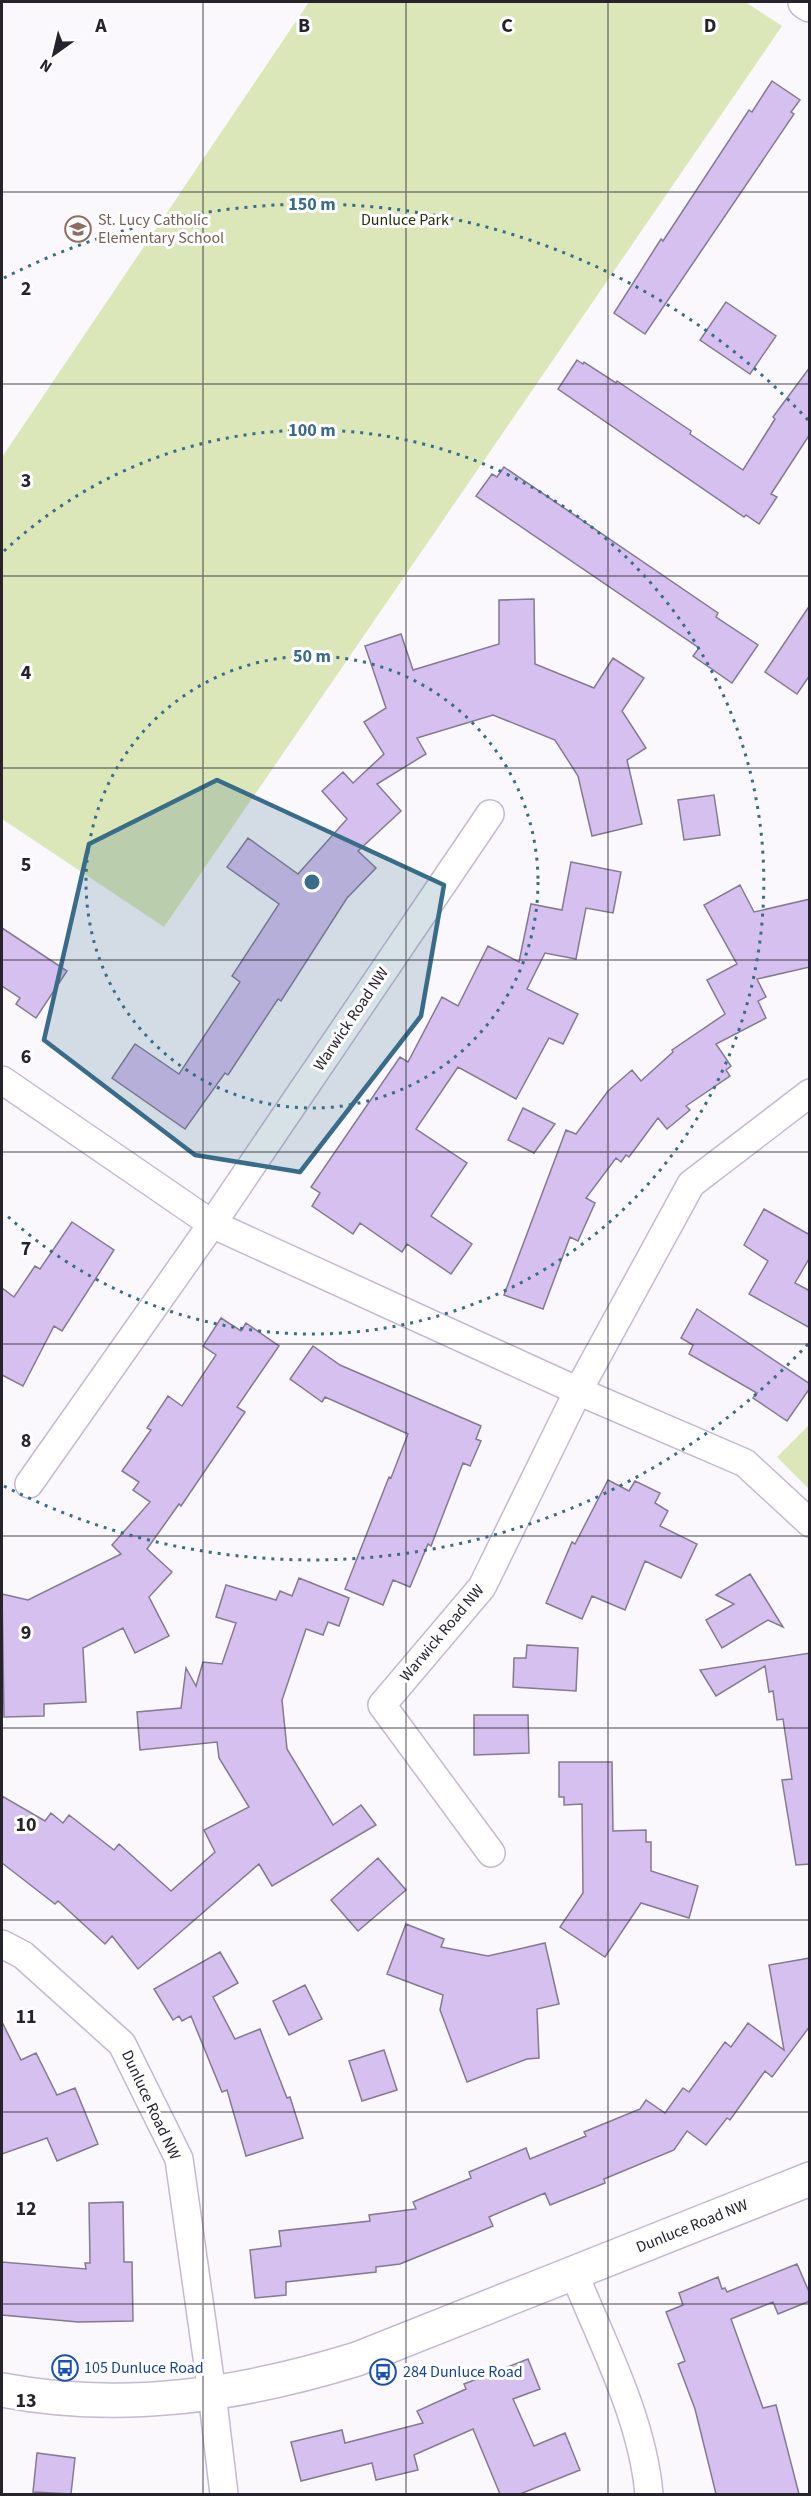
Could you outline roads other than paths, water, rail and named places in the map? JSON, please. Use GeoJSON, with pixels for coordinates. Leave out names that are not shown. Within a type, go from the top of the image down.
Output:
{"type":"FeatureCollection","features":[{"type":"Feature","properties":{"kind":"street"},"geometry":{"type":"LineString","coordinates":[[805,2],[810,5]]}},
{"type":"Feature","properties":{"kind":"street","name":"Warwick Road NW"},"geometry":{"type":"LineString","coordinates":[[29,1484],[212,1224],[490,814]]}},
{"type":"Feature","properties":{"kind":"street"},"geometry":{"type":"LineString","coordinates":[[2,1080],[212,1224],[578,1391],[746,1463],[810,1524]]}},
{"type":"Feature","properties":{"kind":"street","name":"Warwick Road NW"},"geometry":{"type":"LineString","coordinates":[[491,1853],[382,1705],[482,1587],[578,1391],[691,1184],[810,1093]]}},
{"type":"Feature","properties":{"kind":"street","name":"Dunluce Road NW"},"geometry":{"type":"LineString","coordinates":[[2,1944],[23,1955],[122,2044],[179,2159],[224,2494]]}},
{"type":"Feature","properties":{"kind":"street","name":"Dunluce Road NW"},"geometry":{"type":"LineString","coordinates":[[2,2390],[75,2399],[131,2400],[212,2393],[289,2379],[357,2359],[810,2179]]}},
{"type":"Feature","properties":{"kind":"street"},"geometry":{"type":"LineString","coordinates":[[574,2273],[630,2408],[641,2443],[649,2494]]}},
{"type":"Feature","properties":{"kind":"place","name":"St. Lucy Catholic Elementary School"},"geometry":{"type":"Point","coordinates":[78,229]}},
{"type":"Feature","properties":{"kind":"place","name":"105 Dunluce Road"},"geometry":{"type":"Point","coordinates":[65,2368]}},
{"type":"Feature","properties":{"kind":"place","name":"284 Dunluce Road"},"geometry":{"type":"Point","coordinates":[383,2372]}},
{"type":"Feature","properties":{"kind":"park label","name":"Dunluce Park"},"geometry":{"type":"Point","coordinates":[405,220]}}]}
